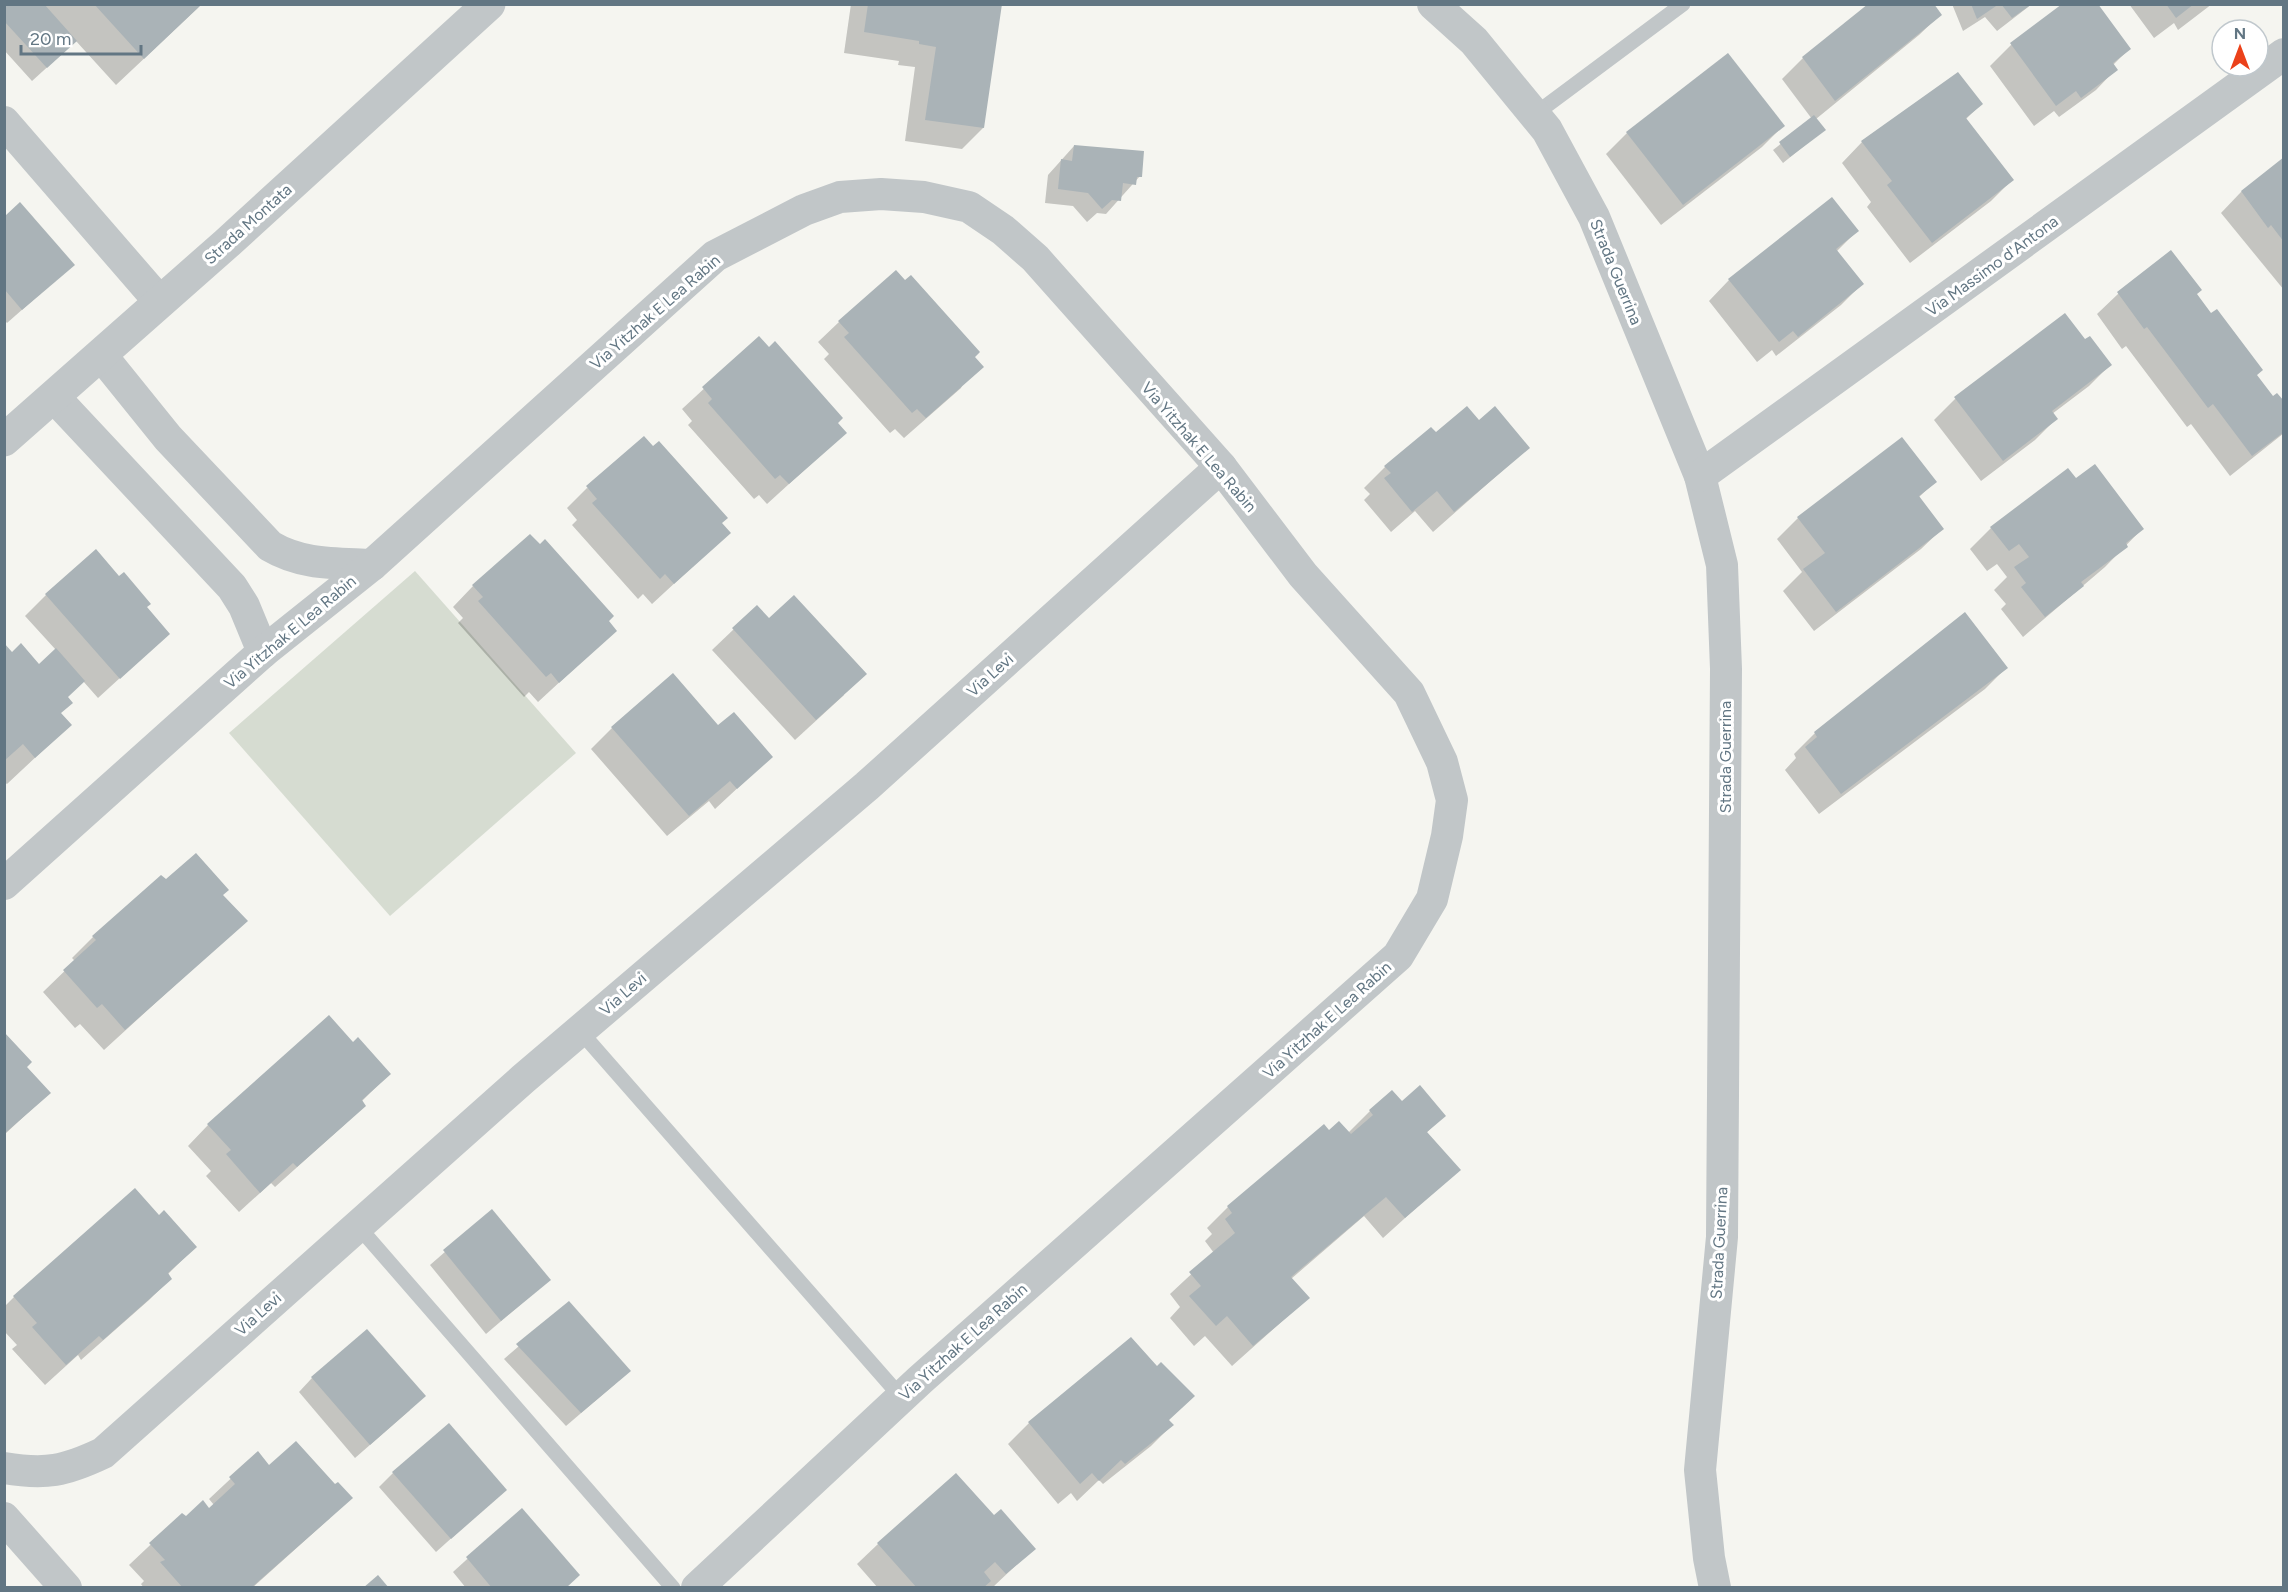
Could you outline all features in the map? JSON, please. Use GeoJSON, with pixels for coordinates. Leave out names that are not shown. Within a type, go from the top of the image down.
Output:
{"type":"FeatureCollection","features":[{"type":"Feature","properties":{"kind":"street","name":"Strada Montata"},"geometry":{"type":"LineString","coordinates":[[4,440],[54,398],[489,4]]}},
{"type":"Feature","properties":{"kind":"street","name":"Strada Guerrina"},"geometry":{"type":"LineString","coordinates":[[1433,4],[1474,41],[1547,130],[1594,217],[1700,476],[1722,566],[1726,669],[1722,1237],[1700,1470],[1709,1558],[1715,1587]]}},
{"type":"Feature","properties":{"kind":"street","name":"Via Massimo d'Antona"},"geometry":{"type":"LineString","coordinates":[[1700,476],[2283,54]]}},
{"type":"Feature","properties":{"kind":"street"},"geometry":{"type":"LineString","coordinates":[[4,122],[160,302]]}},
{"type":"Feature","properties":{"kind":"street","name":"Via Yitzhak E Lea Rabin"},"geometry":{"type":"LineString","coordinates":[[4,884],[263,652],[372,565],[715,256],[759,231],[840,197],[881,194],[924,197],[969,207],[1003,230],[1035,258],[1221,467],[1304,576],[1409,693],[1442,762],[1452,800],[1447,837],[1432,899],[1398,956],[901,1397],[697,1587]]}},
{"type":"Feature","properties":{"kind":"street"},"geometry":{"type":"LineString","coordinates":[[101,355],[168,438],[270,546],[285,555],[309,562],[372,565]]}},
{"type":"Feature","properties":{"kind":"street"},"geometry":{"type":"LineString","coordinates":[[54,398],[232,587],[244,606],[263,652]]}},
{"type":"Feature","properties":{"kind":"street","name":"Via Levi"},"geometry":{"type":"LineString","coordinates":[[4,1468],[29,1472],[71,1468],[103,1454],[357,1225],[867,786],[1221,467]]}},
{"type":"Feature","properties":{"kind":"street"},"geometry":{"type":"LineString","coordinates":[[4,1518],[66,1587]]}},
{"type":"Feature","properties":{"kind":"lane"},"geometry":{"type":"LineString","coordinates":[[1534,115],[1683,4]]}},
{"type":"Feature","properties":{"kind":"lane"},"geometry":{"type":"LineString","coordinates":[[580,1031],[901,1397]]}},
{"type":"Feature","properties":{"kind":"lane"},"geometry":{"type":"LineString","coordinates":[[357,1225],[672,1587]]}},
{"type":"Feature","properties":{"kind":"shaded area"},"geometry":{"type":"Polygon","coordinates":[[[415,571],[576,753],[390,916],[229,733],[415,571]]]}},
{"type":"Feature","properties":{"kind":"building"},"geometry":{"type":"Polygon","coordinates":[[[4,4],[44,4],[77,41],[47,68],[4,21],[4,4]]]}},
{"type":"Feature","properties":{"kind":"building"},"geometry":{"type":"Polygon","coordinates":[[[94,4],[202,4],[144,59],[94,4]]]}},
{"type":"Feature","properties":{"kind":"building"},"geometry":{"type":"Polygon","coordinates":[[[868,4],[1002,4],[984,128],[925,120],[936,47],[919,44],[919,41],[864,32],[868,4]]]}},
{"type":"Feature","properties":{"kind":"building"},"geometry":{"type":"Polygon","coordinates":[[[1868,4],[1934,4],[1942,15],[1835,101],[1802,57],[1868,4]]]}},
{"type":"Feature","properties":{"kind":"building"},"geometry":{"type":"Polygon","coordinates":[[[1971,4],[1999,4],[1977,19],[1971,4]]]}},
{"type":"Feature","properties":{"kind":"building"},"geometry":{"type":"Polygon","coordinates":[[[2001,4],[2032,4],[2012,18],[2001,4]]]}},
{"type":"Feature","properties":{"kind":"building"},"geometry":{"type":"Polygon","coordinates":[[[2062,4],[2098,4],[2131,49],[2113,63],[2118,70],[2081,98],[2076,91],[2056,106],[2010,43],[2062,4]]]}},
{"type":"Feature","properties":{"kind":"building"},"geometry":{"type":"Polygon","coordinates":[[[2166,4],[2194,4],[2176,18],[2166,4]]]}},
{"type":"Feature","properties":{"kind":"building"},"geometry":{"type":"Polygon","coordinates":[[[1728,53],[1785,126],[1683,205],[1626,132],[1728,53]]]}},
{"type":"Feature","properties":{"kind":"building"},"geometry":{"type":"Polygon","coordinates":[[[1958,72],[1983,104],[1966,118],[2014,180],[1932,243],[1887,185],[1892,181],[1861,141],[1958,72]]]}},
{"type":"Feature","properties":{"kind":"building"},"geometry":{"type":"Polygon","coordinates":[[[1814,115],[1826,130],[1790,157],[1779,142],[1814,115]]]}},
{"type":"Feature","properties":{"kind":"building"},"geometry":{"type":"Polygon","coordinates":[[[1074,145],[1144,151],[1142,177],[1137,177],[1136,185],[1123,183],[1121,201],[1112,200],[1102,209],[1088,193],[1058,189],[1061,159],[1072,161],[1074,145]]]}},
{"type":"Feature","properties":{"kind":"building"},"geometry":{"type":"Polygon","coordinates":[[[2284,157],[2284,242],[2271,225],[2268,228],[2241,191],[2284,157]]]}},
{"type":"Feature","properties":{"kind":"building"},"geometry":{"type":"Polygon","coordinates":[[[1832,197],[1859,231],[1836,249],[1864,284],[1798,337],[1793,331],[1779,342],[1728,279],[1832,197]]]}},
{"type":"Feature","properties":{"kind":"building"},"geometry":{"type":"Polygon","coordinates":[[[20,202],[75,265],[22,310],[5,290],[5,216],[20,202]]]}},
{"type":"Feature","properties":{"kind":"building"},"geometry":{"type":"Polygon","coordinates":[[[2171,250],[2202,290],[2197,294],[2211,313],[2217,309],[2263,370],[2257,375],[2273,396],[2277,393],[2284,401],[2284,432],[2252,456],[2213,404],[2208,408],[2147,327],[2144,329],[2117,292],[2171,250]]]}},
{"type":"Feature","properties":{"kind":"building"},"geometry":{"type":"Polygon","coordinates":[[[896,270],[905,280],[911,275],[980,352],[975,357],[984,367],[926,418],[917,409],[912,413],[844,337],[849,333],[838,321],[896,270]]]}},
{"type":"Feature","properties":{"kind":"building"},"geometry":{"type":"Polygon","coordinates":[[[2065,313],[2085,339],[2090,336],[2112,365],[2052,411],[2058,419],[2003,461],[1954,397],[2065,313]]]}},
{"type":"Feature","properties":{"kind":"building"},"geometry":{"type":"Polygon","coordinates":[[[759,336],[769,347],[775,341],[843,418],[838,423],[847,433],[789,484],[780,475],[775,479],[708,403],[712,399],[702,387],[759,336]]]}},
{"type":"Feature","properties":{"kind":"building"},"geometry":{"type":"Polygon","coordinates":[[[1467,406],[1479,420],[1495,406],[1530,448],[1454,512],[1437,491],[1412,512],[1384,478],[1391,473],[1384,466],[1431,427],[1436,432],[1467,406]]]}},
{"type":"Feature","properties":{"kind":"building"},"geometry":{"type":"Polygon","coordinates":[[[644,436],[653,446],[659,441],[728,518],[722,523],[731,533],[674,584],[665,574],[660,579],[592,503],[597,499],[586,486],[644,436]]]}},
{"type":"Feature","properties":{"kind":"building"},"geometry":{"type":"Polygon","coordinates":[[[1902,437],[1937,482],[1919,496],[1944,529],[1836,612],[1803,569],[1825,553],[1797,517],[1902,437]]]}},
{"type":"Feature","properties":{"kind":"building"},"geometry":{"type":"Polygon","coordinates":[[[2095,464],[2144,529],[2126,543],[2128,547],[2081,582],[2084,586],[2045,617],[2021,587],[2026,583],[2014,567],[2029,557],[2019,544],[2009,551],[1990,527],[2068,468],[2076,478],[2095,464]]]}},
{"type":"Feature","properties":{"kind":"building"},"geometry":{"type":"Polygon","coordinates":[[[530,534],[540,544],[545,539],[614,616],[609,621],[617,631],[559,683],[551,673],[546,677],[478,601],[483,597],[472,585],[530,534]]]}},
{"type":"Feature","properties":{"kind":"building"},"geometry":{"type":"Polygon","coordinates":[[[96,549],[119,576],[124,572],[151,604],[147,607],[170,634],[120,679],[45,594],[96,549]]]}},
{"type":"Feature","properties":{"kind":"building"},"geometry":{"type":"Polygon","coordinates":[[[794,595],[867,674],[816,720],[732,628],[757,605],[769,618],[794,595]]]}},
{"type":"Feature","properties":{"kind":"building"},"geometry":{"type":"Polygon","coordinates":[[[1965,612],[2008,668],[1841,794],[1805,747],[1817,737],[1814,732],[1965,612]]]}},
{"type":"Feature","properties":{"kind":"building"},"geometry":{"type":"Polygon","coordinates":[[[4,643],[12,652],[21,643],[39,664],[56,648],[85,681],[68,697],[73,703],[61,713],[72,725],[35,758],[23,744],[4,761],[4,643]]]}},
{"type":"Feature","properties":{"kind":"building"},"geometry":{"type":"Polygon","coordinates":[[[673,673],[718,725],[734,712],[773,757],[737,789],[730,781],[689,816],[611,727],[673,673]]]}},
{"type":"Feature","properties":{"kind":"building"},"geometry":{"type":"Polygon","coordinates":[[[196,853],[229,890],[223,895],[248,921],[125,1030],[102,1004],[97,1008],[63,970],[96,940],[92,936],[161,875],[166,879],[196,853]]]}},
{"type":"Feature","properties":{"kind":"building"},"geometry":{"type":"Polygon","coordinates":[[[329,1015],[353,1042],[358,1037],[391,1074],[362,1100],[366,1106],[297,1167],[293,1163],[260,1193],[226,1154],[231,1150],[207,1124],[329,1015]]]}},
{"type":"Feature","properties":{"kind":"building"},"geometry":{"type":"Polygon","coordinates":[[[4,1032],[32,1062],[27,1067],[51,1093],[4,1134],[4,1032]]]}},
{"type":"Feature","properties":{"kind":"building"},"geometry":{"type":"Polygon","coordinates":[[[1420,1085],[1446,1116],[1427,1132],[1461,1170],[1405,1218],[1386,1197],[1291,1277],[1310,1298],[1253,1346],[1227,1316],[1216,1326],[1189,1296],[1201,1286],[1189,1272],[1235,1233],[1225,1219],[1232,1213],[1227,1206],[1324,1124],[1329,1130],[1339,1121],[1351,1134],[1373,1115],[1369,1110],[1392,1090],[1402,1101],[1420,1085]]]}},
{"type":"Feature","properties":{"kind":"building"},"geometry":{"type":"Polygon","coordinates":[[[135,1188],[159,1215],[164,1210],[197,1247],[168,1273],[172,1279],[103,1340],[99,1336],[66,1365],[32,1327],[37,1323],[13,1296],[135,1188]]]}},
{"type":"Feature","properties":{"kind":"building"},"geometry":{"type":"Polygon","coordinates":[[[492,1209],[551,1280],[501,1321],[443,1250],[492,1209]]]}},
{"type":"Feature","properties":{"kind":"building"},"geometry":{"type":"Polygon","coordinates":[[[569,1301],[631,1371],[581,1413],[516,1344],[569,1301]]]}},
{"type":"Feature","properties":{"kind":"building"},"geometry":{"type":"Polygon","coordinates":[[[367,1329],[426,1396],[370,1445],[311,1377],[367,1329]]]}},
{"type":"Feature","properties":{"kind":"building"},"geometry":{"type":"Polygon","coordinates":[[[1131,1337],[1157,1366],[1161,1362],[1195,1396],[1169,1420],[1174,1425],[1125,1464],[1121,1460],[1099,1481],[1092,1473],[1080,1484],[1028,1422],[1131,1337]]]}},
{"type":"Feature","properties":{"kind":"building"},"geometry":{"type":"Polygon","coordinates":[[[449,1423],[507,1490],[451,1539],[392,1472],[449,1423]]]}},
{"type":"Feature","properties":{"kind":"building"},"geometry":{"type":"Polygon","coordinates":[[[296,1441],[335,1484],[338,1482],[353,1498],[251,1588],[183,1588],[160,1562],[165,1560],[149,1543],[182,1513],[186,1516],[203,1500],[209,1508],[235,1484],[229,1477],[258,1451],[269,1465],[296,1441]]]}},
{"type":"Feature","properties":{"kind":"building"},"geometry":{"type":"Polygon","coordinates":[[[956,1473],[994,1515],[1001,1509],[1036,1549],[1006,1574],[995,1562],[984,1572],[991,1581],[983,1588],[917,1588],[877,1543],[956,1473]]]}},
{"type":"Feature","properties":{"kind":"building"},"geometry":{"type":"Polygon","coordinates":[[[522,1508],[580,1575],[566,1588],[492,1588],[466,1557],[522,1508]]]}},
{"type":"Feature","properties":{"kind":"building"},"geometry":{"type":"Polygon","coordinates":[[[378,1575],[389,1588],[363,1588],[378,1575]]]}}]}
